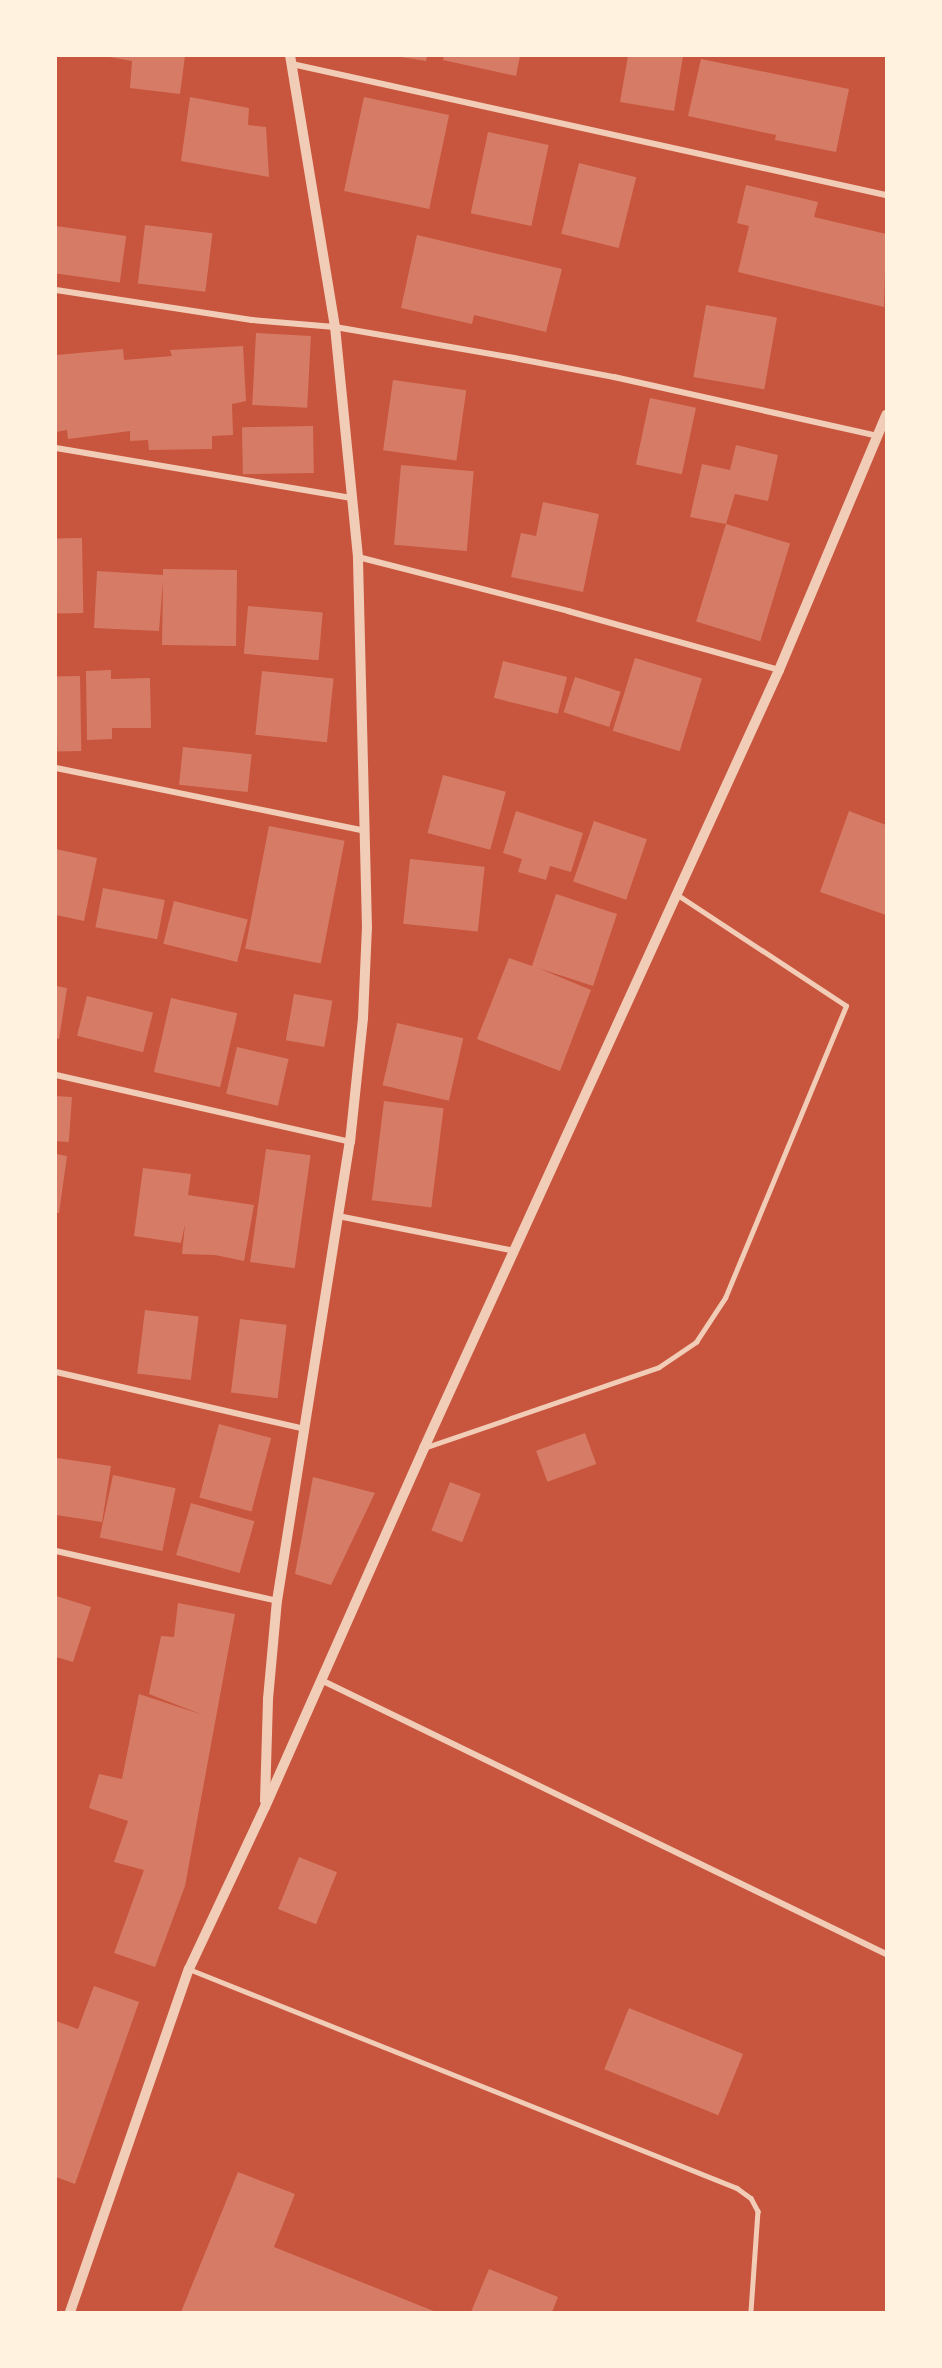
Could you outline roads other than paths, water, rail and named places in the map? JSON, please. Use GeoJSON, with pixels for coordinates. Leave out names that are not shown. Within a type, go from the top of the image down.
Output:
{"type":"FeatureCollection","features":[{"type":"Feature","properties":{"kind":"street"},"geometry":{"type":"LineString","coordinates":[[265,1807],[268,1700],[277,1601],[350,1142],[363,1018],[367,928],[358,557],[353,498],[335,327],[291,60],[886,195]]}},
{"type":"Feature","properties":{"kind":"street"},"geometry":{"type":"LineString","coordinates":[[56,290],[252,320],[335,327],[603,375],[878,436]]}},
{"type":"Feature","properties":{"kind":"street"},"geometry":{"type":"LineString","coordinates":[[70,2313],[189,1969],[265,1807],[424,1448],[779,670],[886,415]]}},
{"type":"Feature","properties":{"kind":"street"},"geometry":{"type":"LineString","coordinates":[[56,448],[353,498]]}},
{"type":"Feature","properties":{"kind":"street"},"geometry":{"type":"LineString","coordinates":[[358,557],[568,611],[779,670]]}},
{"type":"Feature","properties":{"kind":"street"},"geometry":{"type":"LineString","coordinates":[[56,768],[366,831]]}},
{"type":"Feature","properties":{"kind":"street"},"geometry":{"type":"LineString","coordinates":[[56,1075],[350,1142]]}},
{"type":"Feature","properties":{"kind":"street"},"geometry":{"type":"LineString","coordinates":[[338,1216],[515,1251]]}},
{"type":"Feature","properties":{"kind":"street"},"geometry":{"type":"LineString","coordinates":[[56,1372],[304,1429]]}},
{"type":"Feature","properties":{"kind":"street"},"geometry":{"type":"LineString","coordinates":[[56,1551],[277,1601]]}},
{"type":"Feature","properties":{"kind":"street"},"geometry":{"type":"LineString","coordinates":[[321,1680],[886,1954]]}},
{"type":"Feature","properties":{"kind":"lane"},"geometry":{"type":"LineString","coordinates":[[424,1448],[659,1367],[696,1342],[725,1298],[846,1006],[677,895]]}},
{"type":"Feature","properties":{"kind":"lane"},"geometry":{"type":"LineString","coordinates":[[189,1969],[737,2188],[751,2198],[758,2211],[751,2313]]}}]}
